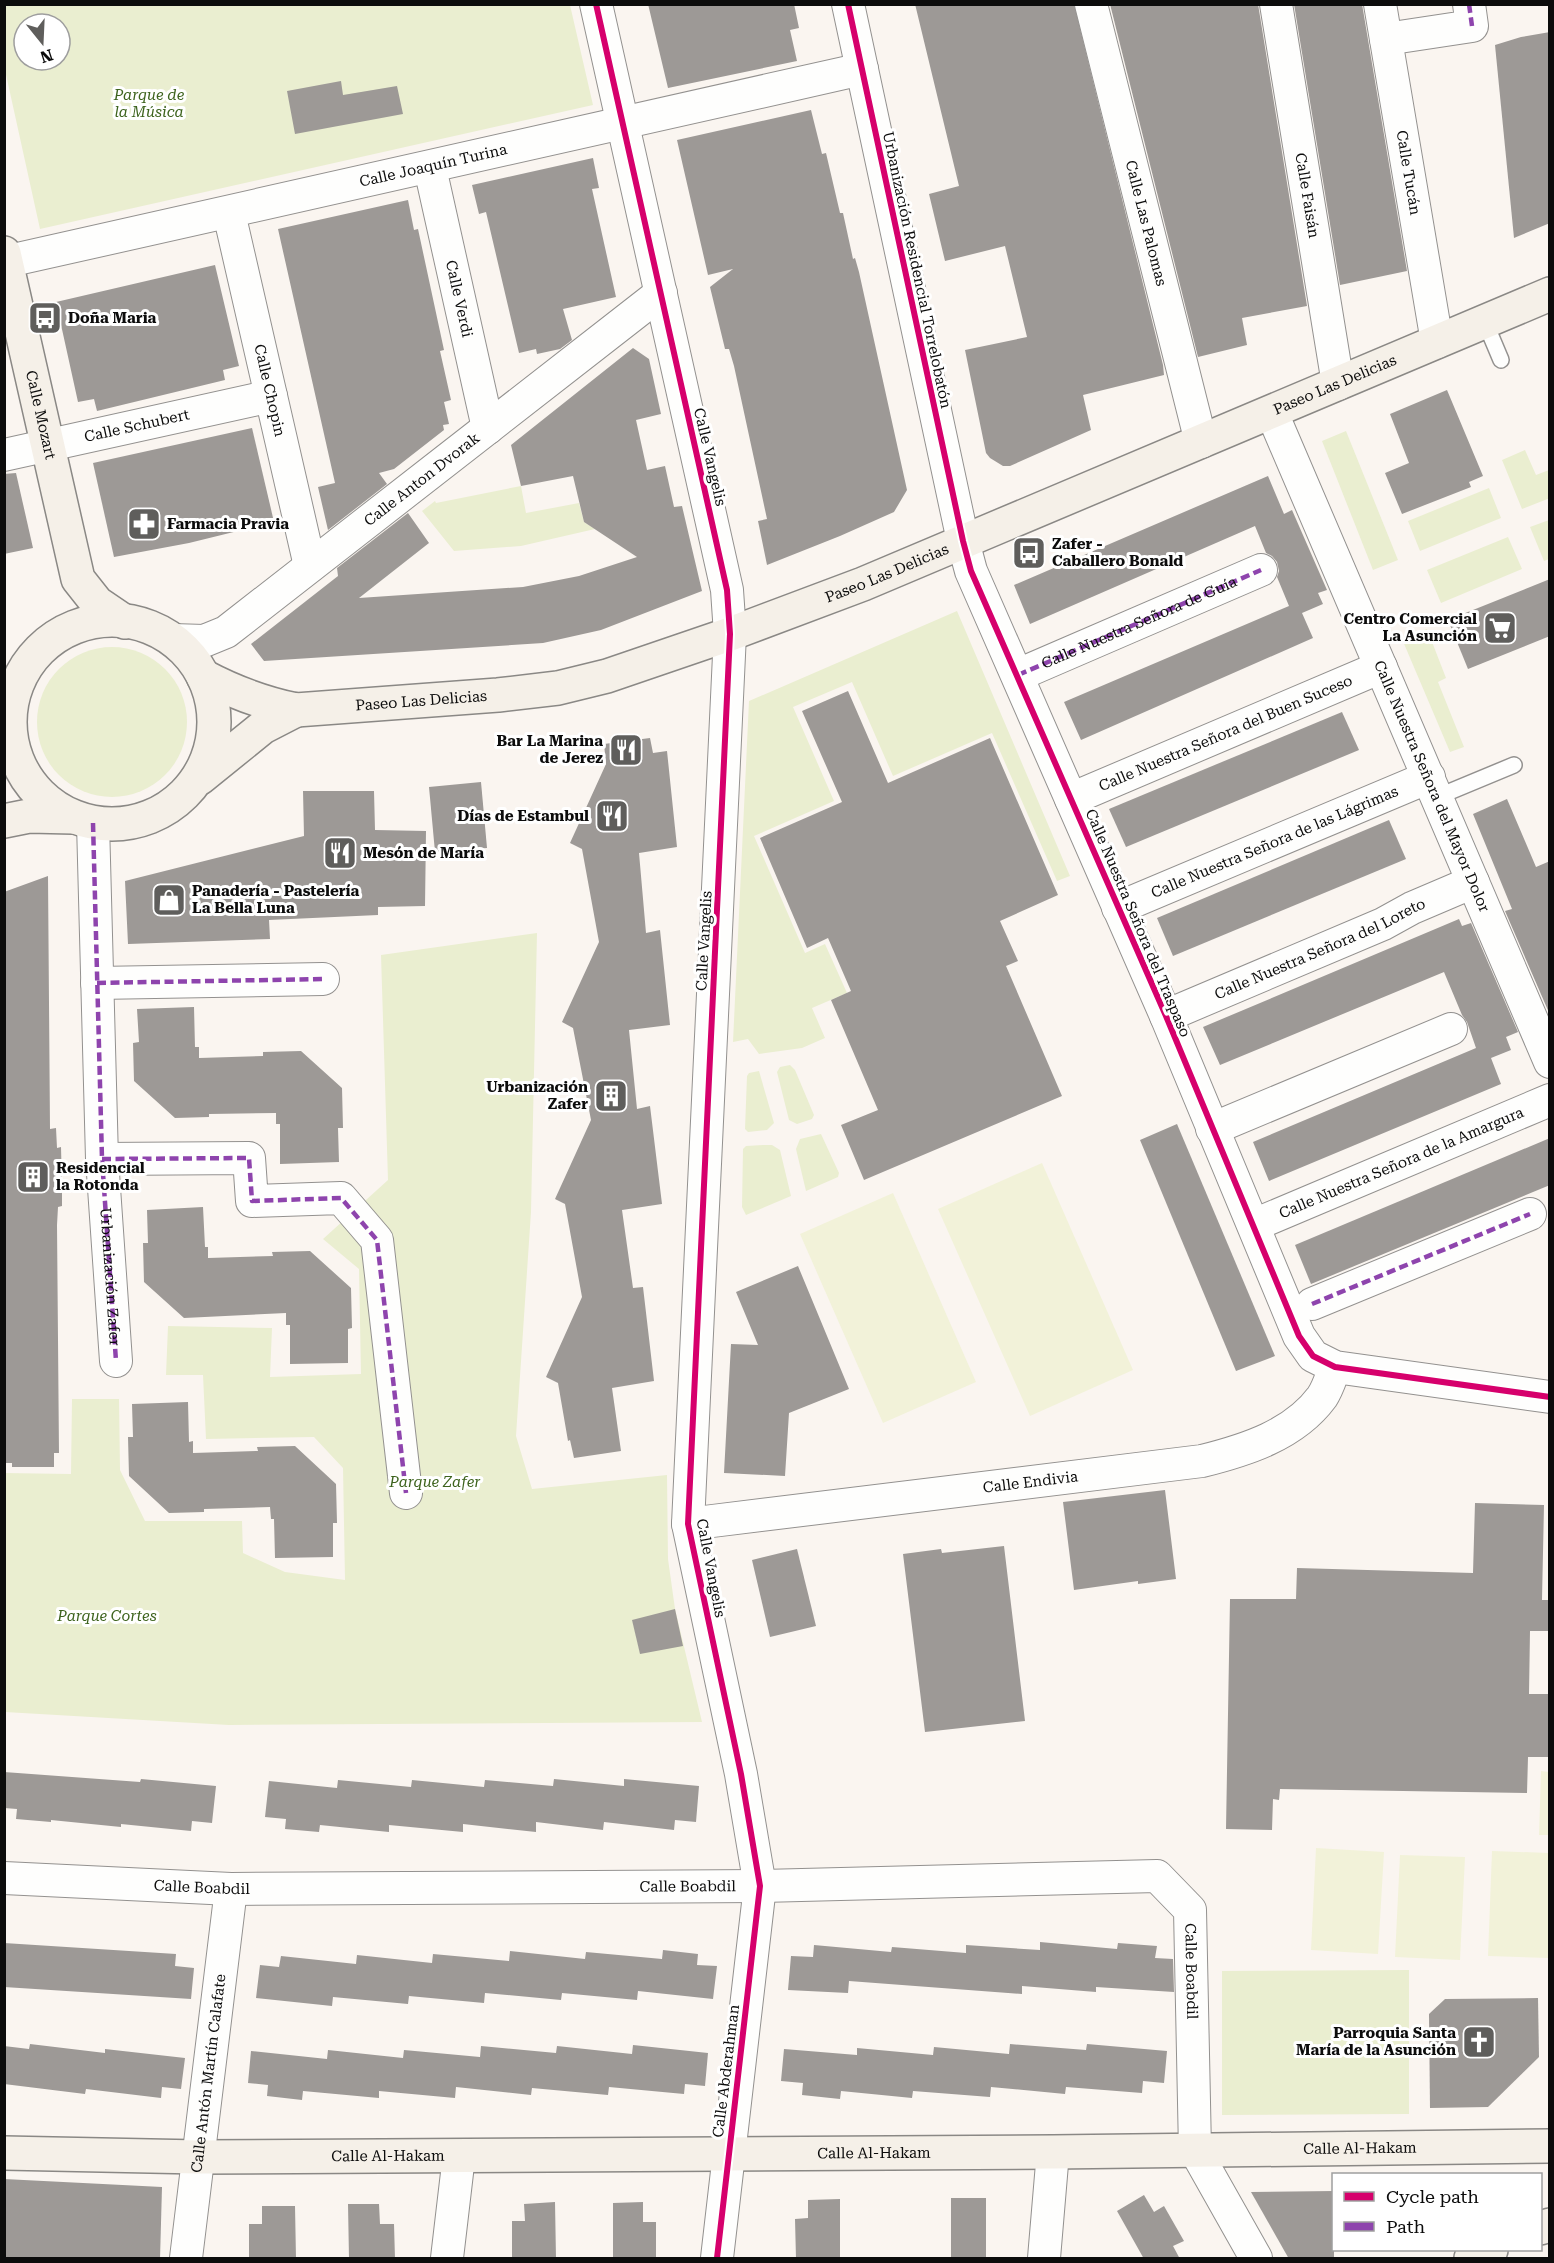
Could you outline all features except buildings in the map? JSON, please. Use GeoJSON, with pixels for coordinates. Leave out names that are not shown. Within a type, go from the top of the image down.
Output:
{"type":"FeatureCollection","features":[{"type":"Feature","properties":{"kind":"street","name":"Calle Vangelis"},"geometry":{"type":"LineString","coordinates":[[596,4],[727,590],[730,634],[688,1524],[741,1774],[760,1886]]}},
{"type":"Feature","properties":{"kind":"street","name":"Urbanización Residencial Torrelobatón"},"geometry":{"type":"LineString","coordinates":[[849,4],[963,541]]}},
{"type":"Feature","properties":{"kind":"street","name":"Calle Las Palomas"},"geometry":{"type":"LineString","coordinates":[[1091,4],[1201,442]]}},
{"type":"Feature","properties":{"kind":"street","name":"Calle Faisán"},"geometry":{"type":"LineString","coordinates":[[1276,4],[1338,384]]}},
{"type":"Feature","properties":{"kind":"street","name":"Calle Tucán"},"geometry":{"type":"LineString","coordinates":[[1380,4],[1437,342]]}},
{"type":"Feature","properties":{"kind":"street"},"geometry":{"type":"LineString","coordinates":[[1386,39],[1471,15]]}},
{"type":"Feature","properties":{"kind":"street","name":"Calle Joaquín Turina"},"geometry":{"type":"LineString","coordinates":[[5,259],[229,213],[862,69]]}},
{"type":"Feature","properties":{"kind":"street","name":"Calle Verdi"},"geometry":{"type":"LineString","coordinates":[[430,168],[488,428]]}},
{"type":"Feature","properties":{"kind":"street","name":"Calle Chopin"},"geometry":{"type":"LineString","coordinates":[[229,213],[310,566]]}},
{"type":"Feature","properties":{"kind":"street","name":"Calle Mozart"},"geometry":{"type":"LineString","coordinates":[[5,259],[78,579],[97,603],[125,622]]}},
{"type":"Feature","properties":{"kind":"street","name":"Calle Anton Dvorak"},"geometry":{"type":"LineString","coordinates":[[174,640],[204,641],[226,632],[661,293]]}},
{"type":"Feature","properties":{"kind":"street","name":"Paseo Las Delicias"},"geometry":{"type":"LineString","coordinates":[[203,676],[245,697],[265,704],[296,710],[498,695],[558,688],[607,676],[730,634],[852,588],[1550,294]]}},
{"type":"Feature","properties":{"kind":"street","name":"Calle Schubert"},"geometry":{"type":"LineString","coordinates":[[4,455],[271,396]]}},
{"type":"Feature","properties":{"kind":"street","name":"Calle Nuestra Señora del Mayor Dolor"},"geometry":{"type":"LineString","coordinates":[[1272,413],[1550,1062]]}},
{"type":"Feature","properties":{"kind":"street","name":"Calle Nuestra Señora del Traspaso"},"geometry":{"type":"LineString","coordinates":[[963,541],[972,571],[1166,1016],[1299,1336],[1313,1356],[1335,1367]]}},
{"type":"Feature","properties":{"kind":"street","name":"Calle Nuestra Señora de Guía"},"geometry":{"type":"LineString","coordinates":[[1018,675],[1260,570]]}},
{"type":"Feature","properties":{"kind":"street","name":"Calle Mozart"},"geometry":{"type":"LineString","coordinates":[[51,639],[70,609],[78,579]]}},
{"type":"Feature","properties":{"kind":"street"},"geometry":{"type":"LineString","coordinates":[[4,821],[29,816],[119,825],[149,818],[176,802],[197,780],[210,752],[215,721],[210,691],[196,662],[174,640],[146,625],[114,619],[83,623],[51,639],[15,669],[9,754],[35,792],[59,811],[83,820]]}},
{"type":"Feature","properties":{"kind":"street","name":"Calle Nuestra Señora del Buen Suceso"},"geometry":{"type":"LineString","coordinates":[[1071,799],[1381,667]]}},
{"type":"Feature","properties":{"kind":"street","name":"Paseo Las Delicias"},"geometry":{"type":"LineString","coordinates":[[197,780],[263,727],[296,710]]}},
{"type":"Feature","properties":{"kind":"street","name":"Calle Nuestra Señora de las Lágrimas"},"geometry":{"type":"LineString","coordinates":[[1118,908],[1433,787]]}},
{"type":"Feature","properties":{"kind":"street","name":"Urbanización Zafer"},"geometry":{"type":"LineString","coordinates":[[83,820],[97,983],[102,1159],[116,1361]]}},
{"type":"Feature","properties":{"kind":"street","name":"Calle Nuestra Señora del Loreto"},"geometry":{"type":"LineString","coordinates":[[1166,1016],[1383,924],[1412,908],[1473,882]]}},
{"type":"Feature","properties":{"kind":"street"},"geometry":{"type":"LineString","coordinates":[[97,983],[323,979]]}},
{"type":"Feature","properties":{"kind":"street"},"geometry":{"type":"LineString","coordinates":[[1212,1129],[1451,1029]]}},
{"type":"Feature","properties":{"kind":"street","name":"Calle Nuestra Señora de la Amargura"},"geometry":{"type":"LineString","coordinates":[[1254,1225],[1550,1100]]}},
{"type":"Feature","properties":{"kind":"street"},"geometry":{"type":"LineString","coordinates":[[102,1159],[249,1158],[252,1201],[341,1198],[377,1240],[406,1493]]}},
{"type":"Feature","properties":{"kind":"street"},"geometry":{"type":"LineString","coordinates":[[1312,1304],[1530,1214]]}},
{"type":"Feature","properties":{"kind":"street"},"geometry":{"type":"LineString","coordinates":[[1335,1367],[1550,1397]]}},
{"type":"Feature","properties":{"kind":"street","name":"Calle Endivia"},"geometry":{"type":"LineString","coordinates":[[688,1524],[1202,1461],[1224,1456],[1270,1439],[1302,1420],[1323,1395],[1335,1367]]}},
{"type":"Feature","properties":{"kind":"street","name":"Calle Boabdil"},"geometry":{"type":"LineString","coordinates":[[4,1878],[231,1889],[760,1886],[1157,1876],[1190,1910],[1195,2150]]}},
{"type":"Feature","properties":{"kind":"street","name":"Calle Abderahman"},"geometry":{"type":"LineString","coordinates":[[717,2259],[760,1886]]}},
{"type":"Feature","properties":{"kind":"street","name":"Calle Antón Martín Calafate"},"geometry":{"type":"LineString","coordinates":[[186,2259],[231,1889]]}},
{"type":"Feature","properties":{"kind":"street","name":"Calle Al-Hakam"},"geometry":{"type":"LineString","coordinates":[[4,2153],[199,2157],[459,2156],[1550,2146]]}},
{"type":"Feature","properties":{"kind":"street"},"geometry":{"type":"LineString","coordinates":[[1195,2150],[1256,2259]]}},
{"type":"Feature","properties":{"kind":"street"},"geometry":{"type":"LineString","coordinates":[[1044,2259],[1053,2152]]}},
{"type":"Feature","properties":{"kind":"street"},"geometry":{"type":"LineString","coordinates":[[447,2259],[459,2156]]}},
{"type":"Feature","properties":{"kind":"street"},"geometry":{"type":"LineString","coordinates":[[1471,2259],[1489,2251]]}},
{"type":"Feature","properties":{"kind":"lane"},"geometry":{"type":"LineString","coordinates":[[1485,322],[1502,360]]}},
{"type":"Feature","properties":{"kind":"lane"},"geometry":{"type":"LineString","coordinates":[[1433,787],[1514,765]]}},
{"type":"Feature","properties":{"kind":"green space","name":"Parque de la Música"},"geometry":{"type":"Polygon","coordinates":[[[4,5],[570,5],[593,105],[40,229],[5,70],[4,5]]]}},
{"type":"Feature","properties":{"kind":"green space"},"geometry":{"type":"Polygon","coordinates":[[[1346,431],[1398,560],[1373,570],[1322,441],[1346,431]]]}},
{"type":"Feature","properties":{"kind":"green space"},"geometry":{"type":"Polygon","coordinates":[[[1525,450],[1536,475],[1549,470],[1550,498],[1522,509],[1502,460],[1525,450]]]}},
{"type":"Feature","properties":{"kind":"green space"},"geometry":{"type":"Polygon","coordinates":[[[521,486],[526,513],[579,503],[584,522],[595,529],[521,546],[454,551],[422,511],[435,501],[436,503],[521,486]]]}},
{"type":"Feature","properties":{"kind":"green space"},"geometry":{"type":"Polygon","coordinates":[[[1489,488],[1501,518],[1420,551],[1408,521],[1489,488]]]}},
{"type":"Feature","properties":{"kind":"green space"},"geometry":{"type":"Polygon","coordinates":[[[1549,520],[1549,559],[1544,561],[1530,527],[1549,520]]]}},
{"type":"Feature","properties":{"kind":"green space"},"geometry":{"type":"Polygon","coordinates":[[[1508,537],[1522,569],[1441,603],[1427,570],[1508,537]]]}},
{"type":"Feature","properties":{"kind":"green space"},"geometry":{"type":"Polygon","coordinates":[[[957,611],[1070,876],[1057,881],[992,733],[893,776],[852,682],[793,707],[834,801],[754,836],[805,953],[825,944],[847,993],[812,1008],[825,1038],[802,1048],[759,1054],[748,1039],[733,1042],[749,701],[957,611]]]}},
{"type":"Feature","properties":{"kind":"green space"},"geometry":{"type":"Polygon","coordinates":[[[1427,629],[1446,678],[1438,682],[1464,747],[1450,752],[1402,639],[1427,629]]]}},
{"type":"Feature","properties":{"kind":"green space"},"geometry":{"type":"Polygon","coordinates":[[[112,647],[141,653],[165,669],[181,693],[187,722],[181,751],[165,775],[141,791],[112,797],[83,791],[59,775],[43,751],[37,722],[43,693],[59,669],[83,653],[112,647]]]}},
{"type":"Feature","properties":{"kind":"green space"},"geometry":{"type":"Polygon","coordinates":[[[537,933],[531,1212],[516,1436],[532,1489],[667,1475],[668,1559],[675,1609],[702,1722],[229,1725],[5,1712],[4,1473],[71,1474],[72,1399],[119,1399],[120,1470],[145,1521],[242,1521],[243,1553],[285,1572],[345,1580],[343,1468],[314,1437],[206,1439],[203,1375],[166,1375],[168,1326],[272,1328],[270,1377],[361,1374],[359,1269],[323,1239],[388,1180],[381,955],[537,933]]]}},
{"type":"Feature","properties":{"kind":"green space"},"geometry":{"type":"Polygon","coordinates":[[[790,1065],[795,1070],[814,1115],[812,1119],[797,1124],[789,1120],[777,1072],[780,1067],[790,1065]]]}},
{"type":"Feature","properties":{"kind":"green space"},"geometry":{"type":"Polygon","coordinates":[[[759,1071],[774,1123],[767,1130],[748,1132],[745,1129],[747,1076],[749,1073],[759,1071]]]}},
{"type":"Feature","properties":{"kind":"green space"},"geometry":{"type":"Polygon","coordinates":[[[821,1134],[839,1173],[838,1177],[806,1191],[796,1149],[800,1139],[821,1134]]]}},
{"type":"Feature","properties":{"kind":"green space"},"geometry":{"type":"Polygon","coordinates":[[[772,1145],[780,1150],[791,1196],[746,1215],[742,1207],[743,1149],[746,1146],[772,1145]]]}},
{"type":"Feature","properties":{"kind":"green space"},"geometry":{"type":"Polygon","coordinates":[[[1042,1163],[1133,1370],[1030,1416],[938,1209],[1042,1163]]]}},
{"type":"Feature","properties":{"kind":"green space"},"geometry":{"type":"Polygon","coordinates":[[[893,1193],[976,1382],[883,1423],[800,1234],[893,1193]]]}},
{"type":"Feature","properties":{"kind":"green space"},"geometry":{"type":"Polygon","coordinates":[[[1541,1771],[1549,1772],[1549,1835],[1539,1835],[1541,1771]]]}},
{"type":"Feature","properties":{"kind":"green space"},"geometry":{"type":"Polygon","coordinates":[[[1316,1848],[1384,1852],[1378,1954],[1311,1950],[1316,1848]]]}},
{"type":"Feature","properties":{"kind":"green space"},"geometry":{"type":"Polygon","coordinates":[[[1492,1851],[1549,1853],[1549,1958],[1488,1956],[1492,1851]]]}},
{"type":"Feature","properties":{"kind":"green space"},"geometry":{"type":"Polygon","coordinates":[[[1400,1855],[1465,1857],[1460,1960],[1395,1957],[1400,1855]]]}},
{"type":"Feature","properties":{"kind":"green space"},"geometry":{"type":"Polygon","coordinates":[[[1409,1970],[1409,2114],[1222,2115],[1222,1971],[1409,1970]]]}},
{"type":"Feature","properties":{"kind":"marked path"},"geometry":{"type":"LineString","coordinates":[[1469,4],[1472,26]]}},
{"type":"Feature","properties":{"kind":"marked path"},"geometry":{"type":"LineString","coordinates":[[1018,675],[1261,570]]}},
{"type":"Feature","properties":{"kind":"marked path"},"geometry":{"type":"LineString","coordinates":[[93,823],[102,1159],[116,1361]]}},
{"type":"Feature","properties":{"kind":"marked path"},"geometry":{"type":"LineString","coordinates":[[97,983],[323,979]]}},
{"type":"Feature","properties":{"kind":"marked path"},"geometry":{"type":"LineString","coordinates":[[102,1159],[249,1158],[252,1201],[341,1198],[377,1240],[406,1493]]}},
{"type":"Feature","properties":{"kind":"marked path"},"geometry":{"type":"LineString","coordinates":[[1312,1304],[1530,1214]]}},
{"type":"Feature","properties":{"kind":"cycle path"},"geometry":{"type":"LineString","coordinates":[[596,4],[727,590],[730,634],[688,1524],[741,1774],[760,1886],[717,2258]]}},
{"type":"Feature","properties":{"kind":"cycle path"},"geometry":{"type":"LineString","coordinates":[[848,4],[971,571],[1166,1016],[1299,1336],[1313,1356],[1335,1367],[1550,1397]]}},
{"type":"Feature","properties":{"kind":"place","name":"Doña Maria"},"geometry":{"type":"Point","coordinates":[45,318]}},
{"type":"Feature","properties":{"kind":"place","name":"Farmacia Pravia"},"geometry":{"type":"Point","coordinates":[144,524]}},
{"type":"Feature","properties":{"kind":"place","name":"Zafer - Caballero Bonald"},"geometry":{"type":"Point","coordinates":[1029,553]}},
{"type":"Feature","properties":{"kind":"place","name":"Centro Comercial La Asunción"},"geometry":{"type":"Point","coordinates":[1500,628]}},
{"type":"Feature","properties":{"kind":"place","name":"Bar La Marina de Jerez"},"geometry":{"type":"Point","coordinates":[626,750]}},
{"type":"Feature","properties":{"kind":"place","name":"Días de Estambul"},"geometry":{"type":"Point","coordinates":[612,816]}},
{"type":"Feature","properties":{"kind":"place","name":"Mesón de María"},"geometry":{"type":"Point","coordinates":[340,853]}},
{"type":"Feature","properties":{"kind":"place","name":"Panadería - Pastelería La Bella Luna"},"geometry":{"type":"Point","coordinates":[169,900]}},
{"type":"Feature","properties":{"kind":"place","name":"Urbanización Zafer"},"geometry":{"type":"Point","coordinates":[611,1096]}},
{"type":"Feature","properties":{"kind":"place","name":"Residencial la Rotonda"},"geometry":{"type":"Point","coordinates":[33,1177]}},
{"type":"Feature","properties":{"kind":"place","name":"Parroquia Santa María de la Asunción"},"geometry":{"type":"Point","coordinates":[1479,2042]}},
{"type":"Feature","properties":{"kind":"park label","name":"Parque Zafer"},"geometry":{"type":"Point","coordinates":[435,1482]}},
{"type":"Feature","properties":{"kind":"park label","name":"Parque Cortes"},"geometry":{"type":"Point","coordinates":[107,1616]}}]}
